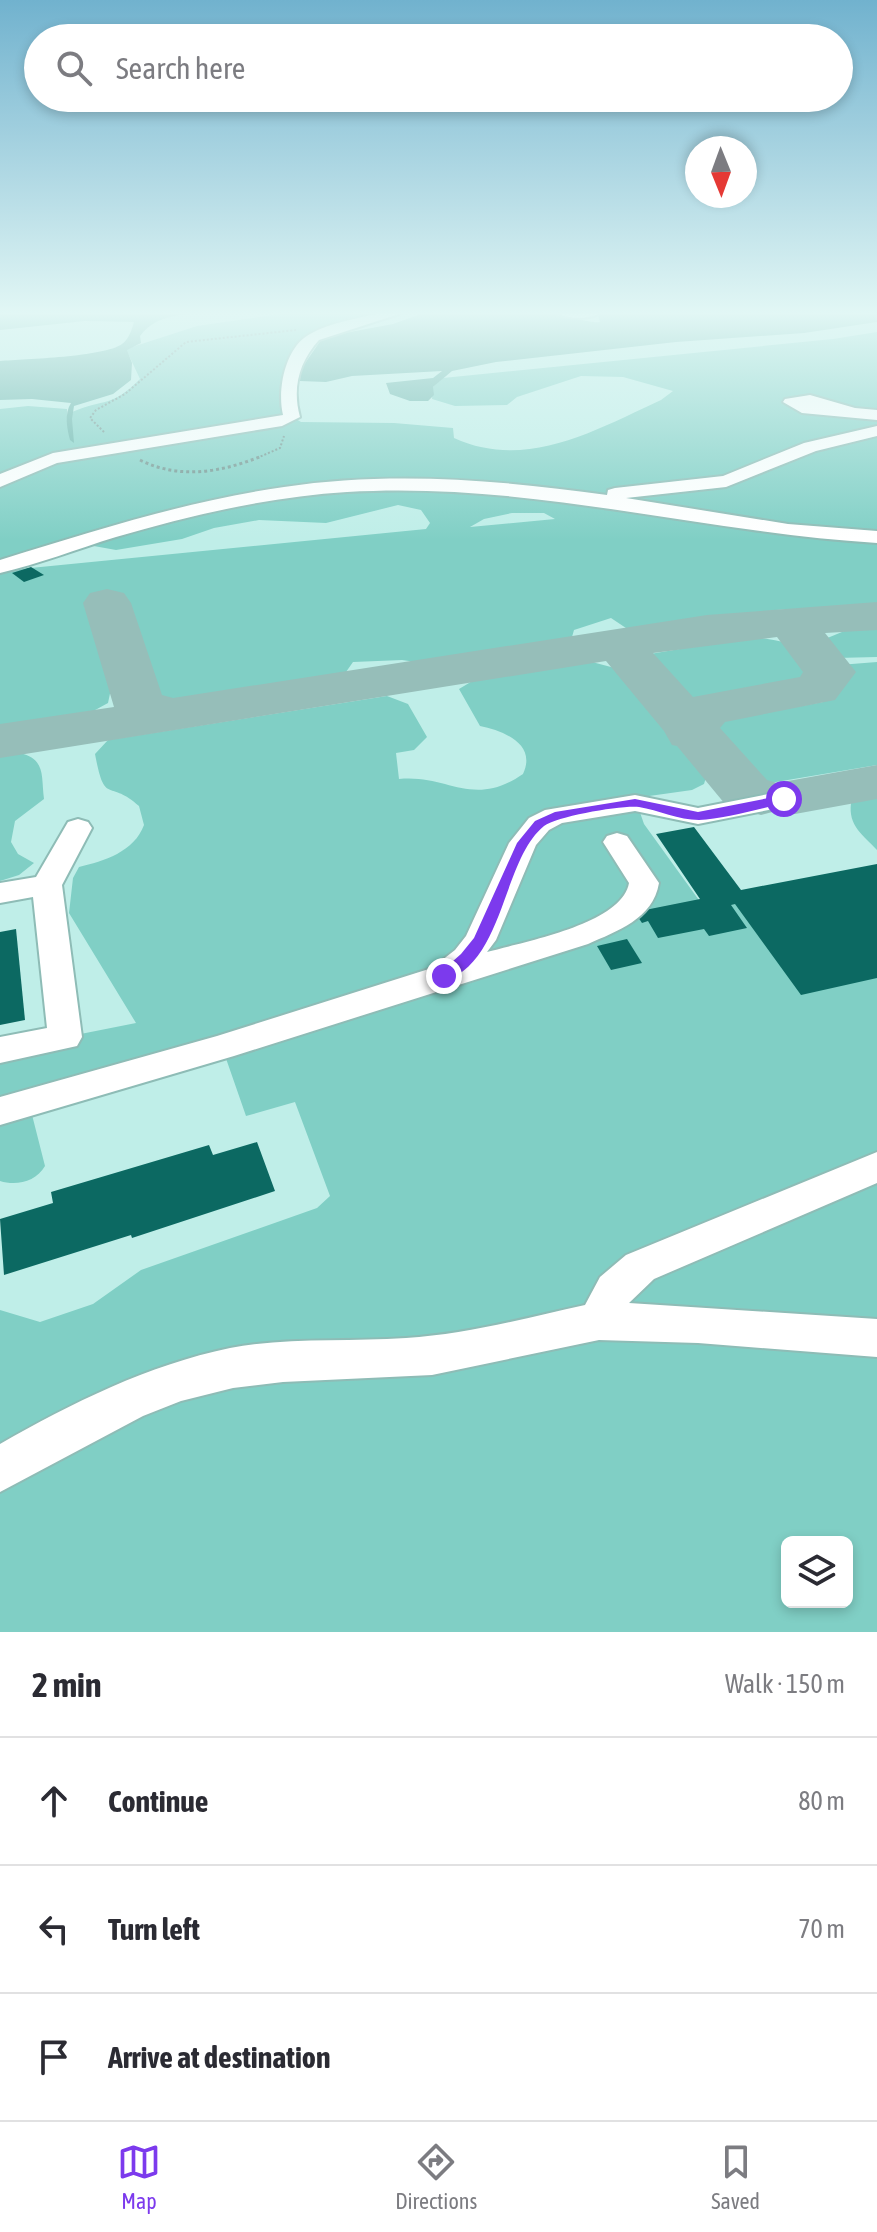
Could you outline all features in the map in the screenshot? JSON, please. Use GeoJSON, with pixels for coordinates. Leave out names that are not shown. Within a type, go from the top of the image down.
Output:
{"type":"FeatureCollection","features":[{"type":"Feature","properties":{"kind":"lane"},"geometry":{"type":"LineString","coordinates":[[0,481],[53,458],[269,424],[292,417],[288,388]]}},
{"type":"Feature","properties":{"kind":"lane"},"geometry":{"type":"LineString","coordinates":[[851,412],[877,415]]}},
{"type":"Feature","properties":{"kind":"lane"},"geometry":{"type":"LineString","coordinates":[[586,500],[726,481],[810,447],[877,431]]}},
{"type":"Feature","properties":{"kind":"lane"},"geometry":{"type":"LineString","coordinates":[[0,567],[139,525],[286,492],[415,484],[525,490],[797,531],[877,537]]}},
{"type":"Feature","properties":{"kind":"lane"},"geometry":{"type":"LineString","coordinates":[[444,976],[466,958],[480,940],[523,843],[539,824],[569,813],[635,803],[698,816],[784,799]]}},
{"type":"Feature","properties":{"kind":"lane"},"geometry":{"type":"LineString","coordinates":[[0,1050],[65,1037],[47,885],[78,828]]}},
{"type":"Feature","properties":{"kind":"lane"},"geometry":{"type":"LineString","coordinates":[[0,1111],[222,1047],[577,937],[622,917],[642,895],[644,883],[617,842]]}},
{"type":"Feature","properties":{"kind":"lane"},"geometry":{"type":"LineString","coordinates":[[0,893],[47,885]]}},
{"type":"Feature","properties":{"kind":"lane"},"geometry":{"type":"LineString","coordinates":[[599,1321],[615,1290],[640,1267],[877,1167]]}},
{"type":"Feature","properties":{"kind":"lane"},"geometry":{"type":"LineString","coordinates":[[0,1469],[71,1429],[140,1397],[210,1372],[258,1365],[411,1358],[599,1321],[698,1324],[877,1338]]}},
{"type":"Feature","properties":{"kind":"path"},"geometry":{"type":"LineString","coordinates":[[132,388],[96,410],[90,418],[120,447],[163,470],[195,471],[229,467],[262,458],[280,448],[292,417]]}},
{"type":"Feature","properties":{"kind":"shaded area"},"geometry":{"type":"Polygon","coordinates":[[[0,388],[121,388],[113,394],[74,406],[74,443],[70,440],[67,421],[71,403],[0,400],[0,388]]]}},
{"type":"Feature","properties":{"kind":"shaded area"},"geometry":{"type":"Polygon","coordinates":[[[130,388],[295,388],[288,414],[301,422],[394,423],[453,428],[454,438],[481,447],[508,450],[560,443],[586,434],[661,400],[673,391],[663,388],[877,388],[877,605],[776,610],[635,629],[626,628],[611,618],[574,630],[572,637],[565,641],[423,663],[402,660],[353,662],[346,672],[333,676],[167,700],[153,692],[128,608],[108,703],[86,715],[0,728],[0,571],[426,529],[430,523],[421,510],[398,505],[326,523],[259,520],[214,528],[182,539],[116,550],[77,543],[0,567],[0,409],[28,406],[67,409],[67,427],[72,412],[122,394],[130,388]],[[512,513],[484,519],[470,527],[555,519],[544,513],[512,513]]]}},
{"type":"Feature","properties":{"kind":"shaded area"},"geometry":{"type":"Polygon","coordinates":[[[388,388],[433,388],[434,395],[428,401],[410,401],[390,394],[388,388]]]}},
{"type":"Feature","properties":{"kind":"shaded area"},"geometry":{"type":"Polygon","coordinates":[[[433,388],[544,388],[517,397],[507,405],[455,406],[432,399],[433,388]]]}},
{"type":"Feature","properties":{"kind":"shaded area"},"geometry":{"type":"Polygon","coordinates":[[[854,627],[877,627],[877,657],[836,658],[823,645],[825,639],[854,627]]]}},
{"type":"Feature","properties":{"kind":"shaded area"},"geometry":{"type":"Polygon","coordinates":[[[760,638],[788,643],[807,651],[818,665],[819,675],[798,682],[699,699],[670,692],[644,668],[645,659],[650,654],[760,638]]]}},
{"type":"Feature","properties":{"kind":"shaded area"},"geometry":{"type":"Polygon","coordinates":[[[592,662],[630,672],[704,763],[707,774],[704,784],[692,790],[635,798],[644,824],[701,903],[877,869],[877,1632],[0,1632],[0,1310],[40,1322],[93,1304],[141,1270],[317,1208],[330,1196],[295,1102],[246,1116],[222,1047],[29,1103],[45,1166],[36,1176],[25,1181],[0,1181],[0,1050],[136,1023],[69,913],[73,878],[79,867],[126,849],[144,825],[139,806],[105,786],[95,754],[108,740],[387,696],[408,704],[427,737],[414,750],[396,753],[399,779],[432,781],[474,790],[505,784],[523,774],[526,755],[522,747],[508,735],[480,726],[459,689],[474,680],[592,662]]]}},
{"type":"Feature","properties":{"kind":"shaded area"},"geometry":{"type":"Polygon","coordinates":[[[877,662],[877,765],[770,783],[758,781],[732,767],[706,735],[719,721],[823,702],[837,695],[843,687],[839,665],[877,662]]]}},
{"type":"Feature","properties":{"kind":"shaded area"},"geometry":{"type":"Polygon","coordinates":[[[20,753],[38,764],[44,799],[15,821],[11,842],[18,854],[34,863],[19,875],[0,881],[0,756],[20,753]]]}},
{"type":"Feature","properties":{"kind":"shaded area"},"geometry":{"type":"Polygon","coordinates":[[[877,798],[877,850],[858,830],[852,818],[851,803],[877,798]]]}},
{"type":"Feature","properties":{"kind":"building"},"geometry":{"type":"Polygon","coordinates":[[[31,567],[44,575],[24,582],[12,573],[31,567]]]}},
{"type":"Feature","properties":{"kind":"building"},"geometry":{"type":"Polygon","coordinates":[[[694,827],[741,890],[877,864],[877,978],[801,995],[735,904],[731,905],[747,928],[709,936],[704,929],[658,938],[648,921],[642,923],[638,917],[643,915],[640,911],[700,899],[656,834],[694,827]]]}},
{"type":"Feature","properties":{"kind":"building"},"geometry":{"type":"Polygon","coordinates":[[[16,929],[25,1020],[0,1025],[0,932],[16,929]]]}},
{"type":"Feature","properties":{"kind":"building"},"geometry":{"type":"Polygon","coordinates":[[[627,939],[642,963],[611,970],[597,946],[627,939]]]}},
{"type":"Feature","properties":{"kind":"building"},"geometry":{"type":"Polygon","coordinates":[[[257,1142],[275,1191],[132,1238],[131,1235],[4,1275],[0,1219],[53,1203],[51,1192],[209,1145],[213,1155],[257,1142]]]}},
{"type":"Feature","properties":{"kind":"taxiway"},"geometry":{"type":"LineString","coordinates":[[107,603],[139,705],[162,711]]}},
{"type":"Feature","properties":{"kind":"taxiway"},"geometry":{"type":"LineString","coordinates":[[0,741],[707,630],[877,616]]}},
{"type":"Feature","properties":{"kind":"taxiway"},"geometry":{"type":"LineString","coordinates":[[692,730],[697,715],[710,709],[817,689],[830,672],[801,636],[799,629],[803,623]]}},
{"type":"Feature","properties":{"kind":"taxiway"},"geometry":{"type":"LineString","coordinates":[[628,647],[625,652],[692,730]]}},
{"type":"Feature","properties":{"kind":"taxiway"},"geometry":{"type":"LineString","coordinates":[[692,730],[746,792],[761,797]]}},
{"type":"Feature","properties":{"kind":"taxiway"},"geometry":{"type":"LineString","coordinates":[[795,796],[877,782]]}},
{"type":"Feature","properties":{"kind":"route"},"geometry":{"type":"LineString","coordinates":[[444,976],[466,958],[480,940],[523,843],[539,824],[555,816],[635,803],[698,816],[784,799]]}}]}
